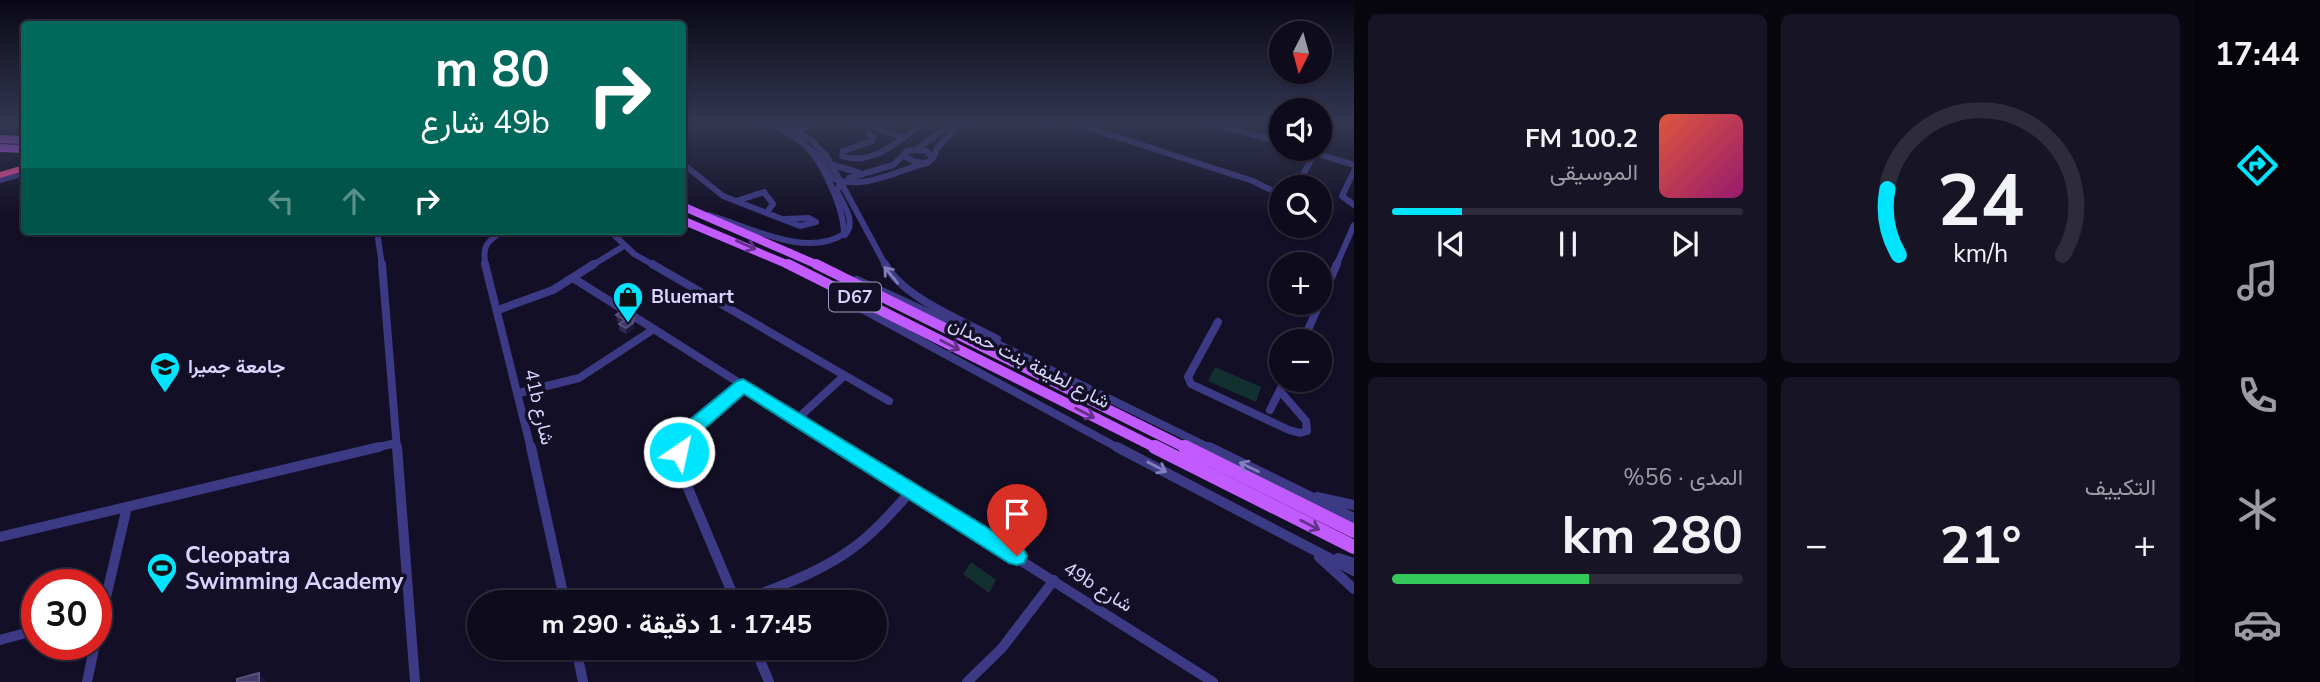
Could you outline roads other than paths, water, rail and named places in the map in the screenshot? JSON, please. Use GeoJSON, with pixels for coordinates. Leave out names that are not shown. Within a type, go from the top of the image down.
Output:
{"type":"FeatureCollection","features":[{"type":"Feature","properties":{"kind":"highway"},"geometry":{"type":"LineString","coordinates":[[0,178],[21,172]]}},
{"type":"Feature","properties":{"kind":"main road","name":"شارع لطيفة بنت حمدان"},"geometry":{"type":"LineString","coordinates":[[686,208],[843,278],[1026,377],[1354,547]]}},
{"type":"Feature","properties":{"kind":"main road","name":"شارع لطيفة بنت حمدان"},"geometry":{"type":"LineString","coordinates":[[686,222],[755,249],[1354,529]]}},
{"type":"Feature","properties":{"kind":"street"},"geometry":{"type":"LineString","coordinates":[[812,155],[844,220],[845,230],[842,236]]}},
{"type":"Feature","properties":{"kind":"street"},"geometry":{"type":"LineString","coordinates":[[817,155],[831,178],[840,182],[930,160],[933,155]]}},
{"type":"Feature","properties":{"kind":"street"},"geometry":{"type":"LineString","coordinates":[[825,155],[892,278],[911,292],[989,334],[1010,350]]}},
{"type":"Feature","properties":{"kind":"street"},"geometry":{"type":"LineString","coordinates":[[842,155],[851,160],[871,155]]}},
{"type":"Feature","properties":{"kind":"street"},"geometry":{"type":"LineString","coordinates":[[853,206],[854,192],[872,176],[904,155]]}},
{"type":"Feature","properties":{"kind":"street"},"geometry":{"type":"LineString","coordinates":[[906,155],[909,160],[930,160]]}},
{"type":"Feature","properties":{"kind":"street"},"geometry":{"type":"LineString","coordinates":[[928,155],[930,160]]}},
{"type":"Feature","properties":{"kind":"street"},"geometry":{"type":"LineString","coordinates":[[1172,155],[1269,189]]}},
{"type":"Feature","properties":{"kind":"street"},"geometry":{"type":"LineString","coordinates":[[1332,158],[1354,165]]}},
{"type":"Feature","properties":{"kind":"street"},"geometry":{"type":"LineString","coordinates":[[831,164],[847,172],[872,176]]}},
{"type":"Feature","properties":{"kind":"street"},"geometry":{"type":"LineString","coordinates":[[686,166],[715,191],[783,219]]}},
{"type":"Feature","properties":{"kind":"street"},"geometry":{"type":"LineString","coordinates":[[1354,171],[1342,195],[1354,205]]}},
{"type":"Feature","properties":{"kind":"street"},"geometry":{"type":"LineString","coordinates":[[703,214],[803,243],[825,244],[850,231],[852,225],[836,191],[840,182]]}},
{"type":"Feature","properties":{"kind":"street"},"geometry":{"type":"LineString","coordinates":[[736,201],[764,192],[773,204],[766,212]]}},
{"type":"Feature","properties":{"kind":"street"},"geometry":{"type":"LineString","coordinates":[[1308,329],[1354,225]]}},
{"type":"Feature","properties":{"kind":"street"},"geometry":{"type":"LineString","coordinates":[[378,235],[415,682]]}},
{"type":"Feature","properties":{"kind":"street","name":"41b شارع"},"geometry":{"type":"LineString","coordinates":[[495,235],[486,240],[482,248],[519,393],[562,590]]}},
{"type":"Feature","properties":{"kind":"street"},"geometry":{"type":"LineString","coordinates":[[614,235],[634,254],[889,401]]}},
{"type":"Feature","properties":{"kind":"street"},"geometry":{"type":"LineString","coordinates":[[498,310],[544,295],[624,246]]}},
{"type":"Feature","properties":{"kind":"street","name":"49b شارع"},"geometry":{"type":"LineString","coordinates":[[573,278],[1213,682]]}},
{"type":"Feature","properties":{"kind":"street"},"geometry":{"type":"LineString","coordinates":[[843,278],[878,288],[1010,350],[1354,519]]}},
{"type":"Feature","properties":{"kind":"street"},"geometry":{"type":"LineString","coordinates":[[831,285],[857,307],[1354,571]]}},
{"type":"Feature","properties":{"kind":"street"},"geometry":{"type":"LineString","coordinates":[[1218,322],[1188,379],[1194,386],[1284,428],[1304,432],[1309,427],[1281,392]]}},
{"type":"Feature","properties":{"kind":"street"},"geometry":{"type":"LineString","coordinates":[[519,393],[579,378],[654,329]]}},
{"type":"Feature","properties":{"kind":"street"},"geometry":{"type":"LineString","coordinates":[[797,419],[844,376]]}},
{"type":"Feature","properties":{"kind":"street"},"geometry":{"type":"LineString","coordinates":[[733,590],[682,474],[679,452],[688,432],[743,385]]}},
{"type":"Feature","properties":{"kind":"street"},"geometry":{"type":"LineString","coordinates":[[1269,410],[1279,392]]}},
{"type":"Feature","properties":{"kind":"street"},"geometry":{"type":"LineString","coordinates":[[1247,411],[1269,410]]}},
{"type":"Feature","properties":{"kind":"street"},"geometry":{"type":"LineString","coordinates":[[1269,410],[1284,428]]}},
{"type":"Feature","properties":{"kind":"street"},"geometry":{"type":"LineString","coordinates":[[0,537],[396,443]]}},
{"type":"Feature","properties":{"kind":"street"},"geometry":{"type":"LineString","coordinates":[[769,590],[837,559],[868,537],[911,491]]}},
{"type":"Feature","properties":{"kind":"street"},"geometry":{"type":"LineString","coordinates":[[1310,498],[1354,505]]}},
{"type":"Feature","properties":{"kind":"street"},"geometry":{"type":"LineString","coordinates":[[1310,498],[1354,529]]}},
{"type":"Feature","properties":{"kind":"street"},"geometry":{"type":"LineString","coordinates":[[111,569],[127,507]]}},
{"type":"Feature","properties":{"kind":"street"},"geometry":{"type":"LineString","coordinates":[[1306,546],[1354,563]]}},
{"type":"Feature","properties":{"kind":"street"},"geometry":{"type":"LineString","coordinates":[[1306,546],[1354,589]]}},
{"type":"Feature","properties":{"kind":"street"},"geometry":{"type":"LineString","coordinates":[[967,682],[1002,648],[1054,580]]}},
{"type":"Feature","properties":{"kind":"street"},"geometry":{"type":"LineString","coordinates":[[0,640],[21,635]]}},
{"type":"Feature","properties":{"kind":"street"},"geometry":{"type":"LineString","coordinates":[[87,682],[92,660]]}},
{"type":"Feature","properties":{"kind":"street"},"geometry":{"type":"LineString","coordinates":[[578,660],[583,682]]}},
{"type":"Feature","properties":{"kind":"street"},"geometry":{"type":"LineString","coordinates":[[760,660],[769,682]]}},
{"type":"Feature","properties":{"kind":"place","name":"Bluemart"},"geometry":{"type":"Point","coordinates":[628,324]}},
{"type":"Feature","properties":{"kind":"place","name":"جامعة جميرا"},"geometry":{"type":"Point","coordinates":[165,394]}},
{"type":"Feature","properties":{"kind":"place","name":"Cleopatra Swimming Academy"},"geometry":{"type":"Point","coordinates":[162,595]}}]}
